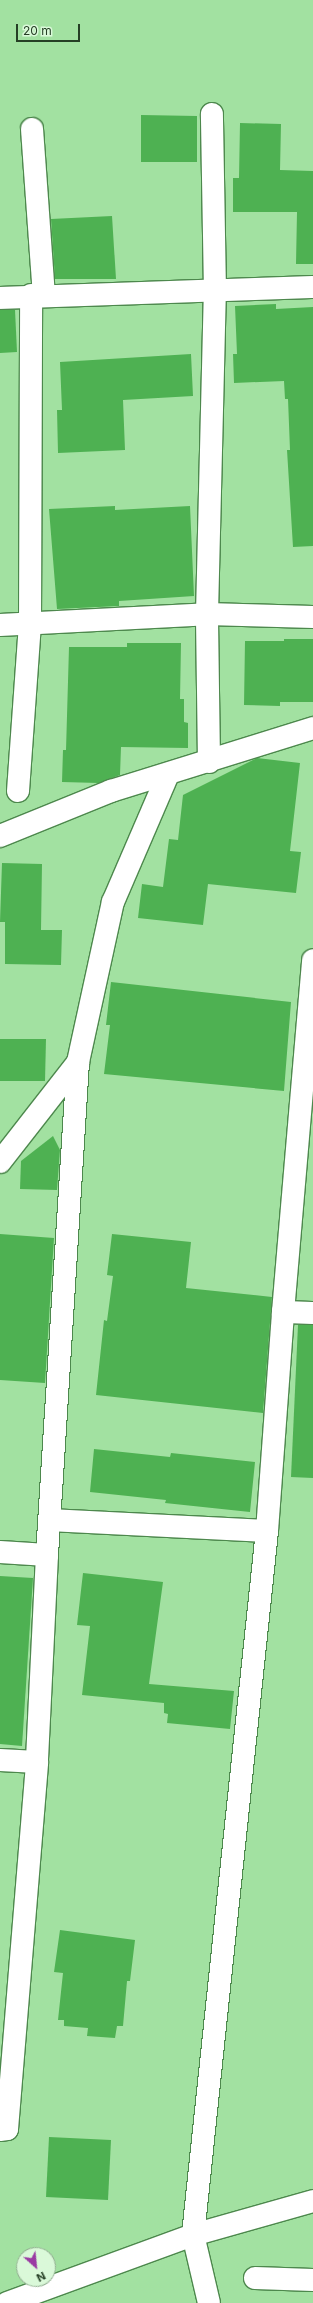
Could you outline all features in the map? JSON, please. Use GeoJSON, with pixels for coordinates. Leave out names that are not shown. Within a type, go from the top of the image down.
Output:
{"type":"FeatureCollection","features":[{"type":"Feature","properties":{"kind":"street"},"geometry":{"type":"LineString","coordinates":[[209,762],[207,614],[215,292],[212,114]]}},
{"type":"Feature","properties":{"kind":"street"},"geometry":{"type":"LineString","coordinates":[[18,791],[30,624],[38,295],[32,129]]}},
{"type":"Feature","properties":{"kind":"street"},"geometry":{"type":"LineString","coordinates":[[0,298],[38,295],[215,292],[313,287]]}},
{"type":"Feature","properties":{"kind":"street"},"geometry":{"type":"LineString","coordinates":[[0,624],[30,624],[207,614],[313,617]]}},
{"type":"Feature","properties":{"kind":"street"},"geometry":{"type":"LineString","coordinates":[[0,836],[111,791],[209,762],[313,728]]}},
{"type":"Feature","properties":{"kind":"street"},"geometry":{"type":"LineString","coordinates":[[0,2130],[7,2129],[37,1762],[47,1555],[78,1062],[113,902],[168,774]]}},
{"type":"Feature","properties":{"kind":"street"},"geometry":{"type":"LineString","coordinates":[[209,2303],[193,2235],[267,1531],[283,1312],[308,1071],[313,960]]}},
{"type":"Feature","properties":{"kind":"street"},"geometry":{"type":"LineString","coordinates":[[0,1162],[78,1062]]}},
{"type":"Feature","properties":{"kind":"street"},"geometry":{"type":"LineString","coordinates":[[283,1312],[313,1313]]}},
{"type":"Feature","properties":{"kind":"street"},"geometry":{"type":"LineString","coordinates":[[50,1520],[267,1531]]}},
{"type":"Feature","properties":{"kind":"street"},"geometry":{"type":"LineString","coordinates":[[0,1552],[47,1555]]}},
{"type":"Feature","properties":{"kind":"street"},"geometry":{"type":"LineString","coordinates":[[0,1760],[37,1762]]}},
{"type":"Feature","properties":{"kind":"street"},"geometry":{"type":"LineString","coordinates":[[7,2303],[193,2235],[313,2201]]}},
{"type":"Feature","properties":{"kind":"street"},"geometry":{"type":"LineString","coordinates":[[256,2278],[313,2280]]}},
{"type":"Feature","properties":{"kind":"building"},"geometry":{"type":"Polygon","coordinates":[[[141,115],[197,116],[197,162],[141,162],[141,115]]]}},
{"type":"Feature","properties":{"kind":"building"},"geometry":{"type":"Polygon","coordinates":[[[240,123],[281,124],[280,170],[313,171],[313,264],[296,264],[297,212],[233,212],[233,178],[239,178],[240,123]]]}},
{"type":"Feature","properties":{"kind":"building"},"geometry":{"type":"Polygon","coordinates":[[[112,216],[116,279],[55,279],[51,219],[112,216]]]}},
{"type":"Feature","properties":{"kind":"building"},"geometry":{"type":"Polygon","coordinates":[[[276,304],[276,309],[313,307],[313,546],[293,547],[287,450],[290,450],[288,399],[285,399],[284,381],[234,383],[233,354],[237,354],[235,306],[276,304]]]}},
{"type":"Feature","properties":{"kind":"building"},"geometry":{"type":"Polygon","coordinates":[[[0,310],[15,310],[17,352],[0,353],[0,310]]]}},
{"type":"Feature","properties":{"kind":"building"},"geometry":{"type":"Polygon","coordinates":[[[191,354],[193,396],[123,400],[125,450],[58,453],[57,410],[62,410],[60,362],[191,354]]]}},
{"type":"Feature","properties":{"kind":"building"},"geometry":{"type":"Polygon","coordinates":[[[115,506],[115,510],[190,506],[194,596],[119,601],[119,606],[57,609],[49,509],[115,506]]]}},
{"type":"Feature","properties":{"kind":"building"},"geometry":{"type":"Polygon","coordinates":[[[284,639],[313,639],[313,702],[280,702],[280,706],[244,705],[245,641],[284,641],[284,639]]]}},
{"type":"Feature","properties":{"kind":"building"},"geometry":{"type":"Polygon","coordinates":[[[127,643],[181,643],[180,699],[184,699],[184,722],[188,723],[188,748],[121,747],[120,775],[99,783],[62,782],[63,750],[66,750],[69,647],[127,647],[127,643]]]}},
{"type":"Feature","properties":{"kind":"building"},"geometry":{"type":"Polygon","coordinates":[[[257,758],[300,763],[290,851],[301,852],[296,893],[208,884],[203,925],[138,918],[142,884],[163,887],[169,839],[178,840],[183,795],[257,758]]]}},
{"type":"Feature","properties":{"kind":"building"},"geometry":{"type":"Polygon","coordinates":[[[2,863],[42,864],[41,930],[62,930],[61,965],[5,964],[5,922],[0,922],[2,863]]]}},
{"type":"Feature","properties":{"kind":"building"},"geometry":{"type":"Polygon","coordinates":[[[111,982],[291,1002],[284,1091],[104,1074],[110,1025],[106,1025],[111,982]]]}},
{"type":"Feature","properties":{"kind":"building"},"geometry":{"type":"Polygon","coordinates":[[[0,1039],[46,1039],[45,1081],[0,1081],[0,1039]]]}},
{"type":"Feature","properties":{"kind":"building"},"geometry":{"type":"Polygon","coordinates":[[[53,1136],[60,1150],[57,1190],[20,1189],[21,1161],[53,1136]]]}},
{"type":"Feature","properties":{"kind":"building"},"geometry":{"type":"Polygon","coordinates":[[[0,1234],[54,1238],[45,1383],[0,1380],[0,1234]]]}},
{"type":"Feature","properties":{"kind":"building"},"geometry":{"type":"Polygon","coordinates":[[[112,1234],[191,1242],[186,1288],[272,1297],[263,1413],[96,1395],[104,1320],[107,1321],[113,1276],[107,1275],[112,1234]]]}},
{"type":"Feature","properties":{"kind":"building"},"geometry":{"type":"Polygon","coordinates":[[[298,1325],[313,1325],[313,1478],[291,1477],[298,1325]]]}},
{"type":"Feature","properties":{"kind":"building"},"geometry":{"type":"Polygon","coordinates":[[[94,1449],[170,1457],[171,1453],[255,1462],[250,1512],[165,1503],[166,1500],[90,1492],[94,1449]]]}},
{"type":"Feature","properties":{"kind":"building"},"geometry":{"type":"Polygon","coordinates":[[[83,1573],[163,1582],[149,1684],[234,1691],[230,1729],[167,1723],[168,1714],[164,1713],[164,1703],[82,1695],[90,1626],[77,1625],[83,1573]]]}},
{"type":"Feature","properties":{"kind":"building"},"geometry":{"type":"Polygon","coordinates":[[[0,1576],[33,1578],[22,1746],[0,1744],[0,1576]]]}},
{"type":"Feature","properties":{"kind":"building"},"geometry":{"type":"Polygon","coordinates":[[[60,1930],[135,1940],[130,1981],[127,1981],[123,2026],[117,2026],[115,2038],[87,2036],[88,2028],[64,2026],[64,2020],[58,2020],[63,1973],[54,1972],[60,1930]]]}},
{"type":"Feature","properties":{"kind":"building"},"geometry":{"type":"Polygon","coordinates":[[[49,2137],[111,2140],[108,2200],[46,2197],[49,2137]]]}}]}
